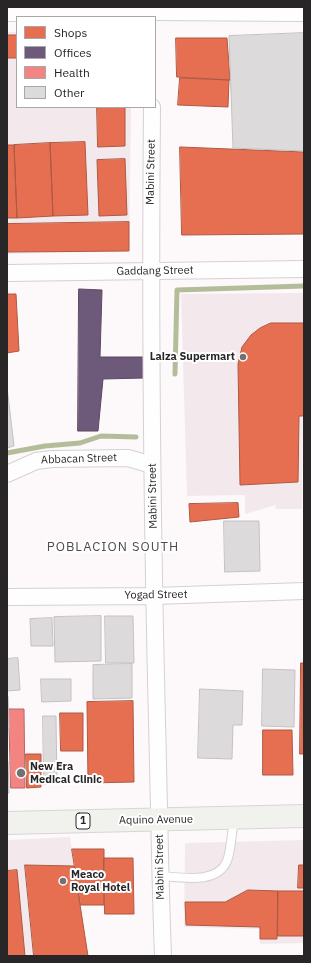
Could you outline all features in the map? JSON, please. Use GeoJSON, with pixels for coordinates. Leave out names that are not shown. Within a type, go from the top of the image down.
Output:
{"type":"FeatureCollection","features":[{"type":"Feature","properties":{"kind":"main road","name":"Aquino Avenue"},"geometry":{"type":"LineString","coordinates":[[7,823],[304,816]]}},
{"type":"Feature","properties":{"kind":"street"},"geometry":{"type":"LineString","coordinates":[[7,13],[304,12]]}},
{"type":"Feature","properties":{"kind":"street","name":"Mabini Street"},"geometry":{"type":"LineString","coordinates":[[152,108],[150,270],[152,465],[160,876],[163,956]]}},
{"type":"Feature","properties":{"kind":"street","name":"Gaddang Street"},"geometry":{"type":"LineString","coordinates":[[7,273],[304,269]]}},
{"type":"Feature","properties":{"kind":"street","name":"Abbacan Street"},"geometry":{"type":"LineString","coordinates":[[7,474],[36,461],[52,459],[128,458],[152,465]]}},
{"type":"Feature","properties":{"kind":"street","name":"Yogad Street"},"geometry":{"type":"LineString","coordinates":[[7,597],[154,596],[304,591]]}},
{"type":"Feature","properties":{"kind":"lane"},"geometry":{"type":"LineString","coordinates":[[160,876],[208,878],[220,872],[227,860],[234,818]]}},
{"type":"Feature","properties":{"kind":"shaded area"},"geometry":{"type":"Polygon","coordinates":[[[7,32],[16,32],[16,108],[131,108],[129,251],[7,254],[7,32]]]}},
{"type":"Feature","properties":{"kind":"shaded area","name":"Laiza Supermart"},"geometry":{"type":"Polygon","coordinates":[[[304,293],[302,509],[275,509],[276,505],[245,514],[245,495],[187,496],[181,294],[304,293]]]}},
{"type":"Feature","properties":{"kind":"shaded area"},"geometry":{"type":"Polygon","coordinates":[[[70,837],[88,956],[7,956],[7,840],[70,837]]]}},
{"type":"Feature","properties":{"kind":"shaded area"},"geometry":{"type":"Polygon","coordinates":[[[304,840],[304,943],[260,944],[259,929],[184,927],[185,843],[304,840]]]}},
{"type":"Feature","properties":{"kind":"building: Shops"},"geometry":{"type":"Polygon","coordinates":[[[7,35],[16,35],[16,58],[7,58],[7,35]]]}},
{"type":"Feature","properties":{"kind":"building: Shops"},"geometry":{"type":"Polygon","coordinates":[[[176,38],[227,38],[230,80],[177,77],[176,38]]]}},
{"type":"Feature","properties":{"kind":"building: Shops"},"geometry":{"type":"Polygon","coordinates":[[[180,78],[229,80],[228,107],[178,105],[180,78]]]}},
{"type":"Feature","properties":{"kind":"building: Shops"},"geometry":{"type":"Polygon","coordinates":[[[97,108],[125,108],[125,146],[98,147],[97,108]]]}},
{"type":"Feature","properties":{"kind":"building: Shops"},"geometry":{"type":"Polygon","coordinates":[[[85,142],[88,215],[53,216],[50,143],[85,142]]]}},
{"type":"Feature","properties":{"kind":"building: Shops"},"geometry":{"type":"Polygon","coordinates":[[[50,143],[53,216],[17,218],[14,145],[50,143]]]}},
{"type":"Feature","properties":{"kind":"building: Shops"},"geometry":{"type":"Polygon","coordinates":[[[7,145],[14,145],[17,218],[7,218],[7,145]]]}},
{"type":"Feature","properties":{"kind":"building: Shops"},"geometry":{"type":"Polygon","coordinates":[[[180,147],[304,152],[304,234],[182,235],[180,147]]]}},
{"type":"Feature","properties":{"kind":"building: Shops"},"geometry":{"type":"Polygon","coordinates":[[[125,159],[127,215],[99,216],[97,160],[125,159]]]}},
{"type":"Feature","properties":{"kind":"building: Shops"},"geometry":{"type":"Polygon","coordinates":[[[129,222],[129,251],[7,252],[7,224],[129,222]]]}},
{"type":"Feature","properties":{"kind":"building: Shops"},"geometry":{"type":"Polygon","coordinates":[[[7,294],[16,294],[19,351],[7,353],[7,294]]]}},
{"type":"Feature","properties":{"kind":"building: Shops"},"geometry":{"type":"Polygon","coordinates":[[[271,323],[304,323],[304,416],[299,416],[298,482],[240,485],[238,364],[242,347],[251,335],[260,328],[271,323]]]}},
{"type":"Feature","properties":{"kind":"building: Shops"},"geometry":{"type":"Polygon","coordinates":[[[238,503],[239,517],[190,522],[189,504],[238,503]]]}},
{"type":"Feature","properties":{"kind":"building: Shops"},"geometry":{"type":"Polygon","coordinates":[[[301,663],[304,663],[304,754],[300,754],[301,663]]]}},
{"type":"Feature","properties":{"kind":"building: Shops"},"geometry":{"type":"Polygon","coordinates":[[[133,701],[134,782],[88,783],[87,702],[133,701]]]}},
{"type":"Feature","properties":{"kind":"building: Shops"},"geometry":{"type":"Polygon","coordinates":[[[60,713],[83,713],[83,751],[61,751],[60,713]]]}},
{"type":"Feature","properties":{"kind":"building: Shops"},"geometry":{"type":"Polygon","coordinates":[[[263,730],[292,730],[293,775],[263,775],[263,730]]]}},
{"type":"Feature","properties":{"kind":"building: Shops"},"geometry":{"type":"Polygon","coordinates":[[[26,754],[41,754],[41,787],[27,788],[26,754]]]}},
{"type":"Feature","properties":{"kind":"building: Shops"},"geometry":{"type":"Polygon","coordinates":[[[72,849],[104,849],[104,905],[81,905],[72,849]]]}},
{"type":"Feature","properties":{"kind":"building: Shops"},"geometry":{"type":"Polygon","coordinates":[[[104,858],[133,858],[134,914],[105,914],[104,858]]]}},
{"type":"Feature","properties":{"kind":"building: Shops"},"geometry":{"type":"Polygon","coordinates":[[[25,865],[74,866],[88,956],[34,956],[25,865]]]}},
{"type":"Feature","properties":{"kind":"building: Shops"},"geometry":{"type":"Polygon","coordinates":[[[299,865],[304,865],[304,888],[298,888],[299,865]]]}},
{"type":"Feature","properties":{"kind":"building: Shops"},"geometry":{"type":"Polygon","coordinates":[[[17,870],[25,956],[7,956],[7,871],[17,870]]]}},
{"type":"Feature","properties":{"kind":"building: Shops"},"geometry":{"type":"Polygon","coordinates":[[[248,890],[278,891],[277,939],[260,939],[260,927],[186,925],[185,902],[225,902],[248,890]]]}},
{"type":"Feature","properties":{"kind":"building: Shops"},"geometry":{"type":"Polygon","coordinates":[[[278,891],[304,891],[304,936],[278,936],[278,891]]]}},
{"type":"Feature","properties":{"kind":"building: Offices"},"geometry":{"type":"Polygon","coordinates":[[[79,289],[102,290],[100,357],[144,357],[144,378],[103,379],[98,431],[78,431],[79,289]]]}},
{"type":"Feature","properties":{"kind":"building: Health"},"geometry":{"type":"Polygon","coordinates":[[[9,709],[24,709],[25,788],[11,788],[9,709]]]}},
{"type":"Feature","properties":{"kind":"building: Other"},"geometry":{"type":"Polygon","coordinates":[[[304,33],[304,151],[233,148],[229,36],[304,33]]]}},
{"type":"Feature","properties":{"kind":"building: Other"},"geometry":{"type":"Polygon","coordinates":[[[7,387],[14,446],[7,448],[7,387]]]}},
{"type":"Feature","properties":{"kind":"building: Other"},"geometry":{"type":"Polygon","coordinates":[[[224,521],[259,521],[260,571],[225,572],[224,521]]]}},
{"type":"Feature","properties":{"kind":"building: Other"},"geometry":{"type":"Polygon","coordinates":[[[101,616],[101,661],[55,662],[54,617],[101,616]]]}},
{"type":"Feature","properties":{"kind":"building: Other"},"geometry":{"type":"Polygon","coordinates":[[[105,616],[133,616],[134,663],[106,663],[105,616]]]}},
{"type":"Feature","properties":{"kind":"building: Other"},"geometry":{"type":"Polygon","coordinates":[[[52,618],[53,646],[31,646],[30,619],[52,618]]]}},
{"type":"Feature","properties":{"kind":"building: Other"},"geometry":{"type":"Polygon","coordinates":[[[18,658],[20,690],[7,691],[7,659],[18,658]]]}},
{"type":"Feature","properties":{"kind":"building: Other"},"geometry":{"type":"Polygon","coordinates":[[[132,664],[132,698],[93,699],[93,665],[132,664]]]}},
{"type":"Feature","properties":{"kind":"building: Other"},"geometry":{"type":"Polygon","coordinates":[[[263,669],[295,670],[294,727],[262,726],[263,669]]]}},
{"type":"Feature","properties":{"kind":"building: Other"},"geometry":{"type":"Polygon","coordinates":[[[41,679],[71,679],[71,701],[42,702],[41,679]]]}},
{"type":"Feature","properties":{"kind":"building: Other"},"geometry":{"type":"Polygon","coordinates":[[[200,689],[243,691],[242,725],[233,725],[232,759],[198,758],[200,689]]]}},
{"type":"Feature","properties":{"kind":"building: Other"},"geometry":{"type":"Polygon","coordinates":[[[8,696],[9,729],[7,729],[8,696]]]}},
{"type":"Feature","properties":{"kind":"building: Other"},"geometry":{"type":"Polygon","coordinates":[[[43,716],[56,716],[57,784],[44,784],[43,716]]]}},
{"type":"Feature","properties":{"kind":"building: Other"},"geometry":{"type":"Polygon","coordinates":[[[8,761],[9,793],[7,793],[8,761]]]}},
{"type":"Feature","properties":{"kind":"waterway"},"geometry":{"type":"LineString","coordinates":[[175,374],[177,290],[304,286]]}},
{"type":"Feature","properties":{"kind":"waterway"},"geometry":{"type":"LineString","coordinates":[[7,453],[45,446],[80,443],[101,436],[136,437]]}},
{"type":"Feature","properties":{"kind":"place","name":"Laiza Supermart"},"geometry":{"type":"Point","coordinates":[243,357]}},
{"type":"Feature","properties":{"kind":"place","name":"New Era Medical Clinic"},"geometry":{"type":"Point","coordinates":[21,773]}},
{"type":"Feature","properties":{"kind":"place","name":"Meaco Royal Hotel"},"geometry":{"type":"Point","coordinates":[63,881]}},
{"type":"Feature","properties":{"kind":"district","name":"POBLACION SOUTH"},"geometry":{"type":"Point","coordinates":[113,547]}}]}
